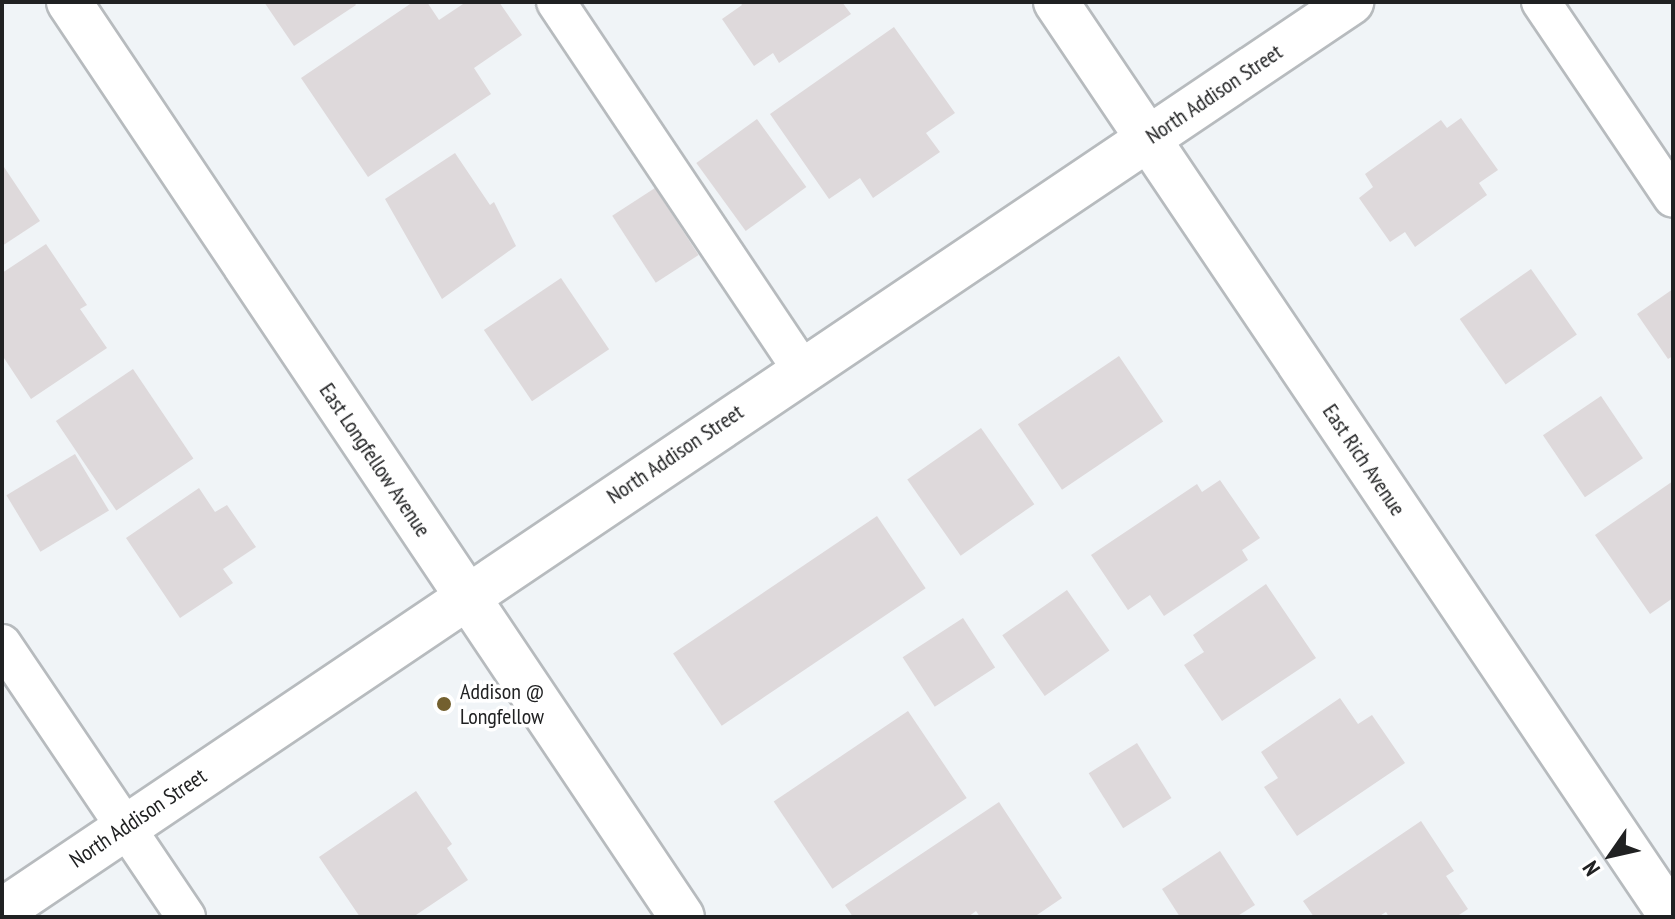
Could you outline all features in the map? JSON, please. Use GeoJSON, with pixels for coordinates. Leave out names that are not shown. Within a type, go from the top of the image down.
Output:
{"type":"FeatureCollection","features":[{"type":"Feature","properties":{"kind":"street","name":"East Longfellow Avenue"},"geometry":{"type":"LineString","coordinates":[[69,2],[682,917]]}},
{"type":"Feature","properties":{"kind":"street","name":"East Rich Avenue"},"geometry":{"type":"LineString","coordinates":[[1056,2],[1672,917]]}},
{"type":"Feature","properties":{"kind":"street","name":"North Addison Street"},"geometry":{"type":"LineString","coordinates":[[2,911],[466,595],[1351,2]]}},
{"type":"Feature","properties":{"kind":"lane"},"geometry":{"type":"LineString","coordinates":[[556,2],[802,369]]}},
{"type":"Feature","properties":{"kind":"lane"},"geometry":{"type":"LineString","coordinates":[[1541,2],[1673,198]]}},
{"type":"Feature","properties":{"kind":"lane"},"geometry":{"type":"LineString","coordinates":[[2,644],[186,917]]}},
{"type":"Feature","properties":{"kind":"building"},"geometry":{"type":"Polygon","coordinates":[[[264,2],[354,2],[356,5],[294,46],[264,2]]]}},
{"type":"Feature","properties":{"kind":"building"},"geometry":{"type":"Polygon","coordinates":[[[413,2],[427,2],[439,20],[466,2],[499,2],[522,35],[474,68],[491,94],[368,177],[301,78],[413,2]]]}},
{"type":"Feature","properties":{"kind":"building"},"geometry":{"type":"Polygon","coordinates":[[[740,2],[842,2],[851,14],[779,63],[773,53],[754,66],[722,19],[742,5],[740,2]]]}},
{"type":"Feature","properties":{"kind":"building"},"geometry":{"type":"Polygon","coordinates":[[[894,27],[955,113],[926,133],[940,152],[873,198],[860,178],[829,199],[770,114],[894,27]]]}},
{"type":"Feature","properties":{"kind":"building"},"geometry":{"type":"Polygon","coordinates":[[[1461,118],[1498,170],[1479,183],[1487,195],[1415,247],[1405,232],[1390,242],[1359,198],[1373,187],[1365,174],[1441,120],[1447,128],[1461,118]]]}},
{"type":"Feature","properties":{"kind":"building"},"geometry":{"type":"Polygon","coordinates":[[[757,119],[806,187],[746,231],[696,163],[757,119]]]}},
{"type":"Feature","properties":{"kind":"building"},"geometry":{"type":"Polygon","coordinates":[[[455,153],[490,205],[494,202],[516,246],[442,299],[385,199],[455,153]]]}},
{"type":"Feature","properties":{"kind":"building"},"geometry":{"type":"Polygon","coordinates":[[[2,164],[40,221],[2,246],[2,164]]]}},
{"type":"Feature","properties":{"kind":"building"},"geometry":{"type":"Polygon","coordinates":[[[655,188],[699,255],[656,283],[612,216],[655,188]]]}},
{"type":"Feature","properties":{"kind":"building"},"geometry":{"type":"Polygon","coordinates":[[[46,244],[87,305],[80,309],[107,348],[31,399],[2,355],[2,273],[46,244]]]}},
{"type":"Feature","properties":{"kind":"building"},"geometry":{"type":"Polygon","coordinates":[[[1531,269],[1577,335],[1506,384],[1460,319],[1531,269]]]}},
{"type":"Feature","properties":{"kind":"building"},"geometry":{"type":"Polygon","coordinates":[[[561,278],[609,349],[532,401],[484,330],[561,278]]]}},
{"type":"Feature","properties":{"kind":"building"},"geometry":{"type":"Polygon","coordinates":[[[1673,289],[1673,356],[1668,359],[1637,314],[1673,289]]]}},
{"type":"Feature","properties":{"kind":"building"},"geometry":{"type":"Polygon","coordinates":[[[1119,356],[1163,421],[1062,490],[1018,424],[1119,356]]]}},
{"type":"Feature","properties":{"kind":"building"},"geometry":{"type":"Polygon","coordinates":[[[133,369],[193,459],[116,511],[56,421],[133,369]]]}},
{"type":"Feature","properties":{"kind":"building"},"geometry":{"type":"Polygon","coordinates":[[[1601,396],[1643,458],[1585,497],[1543,435],[1601,396]]]}},
{"type":"Feature","properties":{"kind":"building"},"geometry":{"type":"Polygon","coordinates":[[[981,428],[1034,504],[961,556],[907,480],[981,428]]]}},
{"type":"Feature","properties":{"kind":"building"},"geometry":{"type":"Polygon","coordinates":[[[75,454],[109,511],[40,552],[6,495],[75,454]]]}},
{"type":"Feature","properties":{"kind":"building"},"geometry":{"type":"Polygon","coordinates":[[[1220,480],[1260,538],[1242,550],[1248,560],[1164,616],[1150,595],[1128,610],[1091,555],[1197,484],[1202,492],[1220,480]]]}},
{"type":"Feature","properties":{"kind":"building"},"geometry":{"type":"Polygon","coordinates":[[[1673,481],[1673,598],[1650,614],[1595,535],[1673,481]]]}},
{"type":"Feature","properties":{"kind":"building"},"geometry":{"type":"Polygon","coordinates":[[[199,488],[215,512],[227,505],[256,547],[223,569],[233,583],[180,618],[126,538],[199,488]]]}},
{"type":"Feature","properties":{"kind":"building"},"geometry":{"type":"Polygon","coordinates":[[[877,516],[926,588],[722,726],[673,654],[877,516]]]}},
{"type":"Feature","properties":{"kind":"building"},"geometry":{"type":"Polygon","coordinates":[[[1266,584],[1316,658],[1222,721],[1184,665],[1204,652],[1193,635],[1266,584]]]}},
{"type":"Feature","properties":{"kind":"building"},"geometry":{"type":"Polygon","coordinates":[[[1067,590],[1109,651],[1045,696],[1002,635],[1067,590]]]}},
{"type":"Feature","properties":{"kind":"building"},"geometry":{"type":"Polygon","coordinates":[[[963,618],[995,667],[935,707],[903,657],[963,618]]]}},
{"type":"Feature","properties":{"kind":"building"},"geometry":{"type":"Polygon","coordinates":[[[1340,698],[1358,724],[1372,715],[1405,763],[1297,836],[1264,787],[1278,778],[1261,752],[1340,698]]]}},
{"type":"Feature","properties":{"kind":"building"},"geometry":{"type":"Polygon","coordinates":[[[908,711],[967,798],[832,889],[774,802],[908,711]]]}},
{"type":"Feature","properties":{"kind":"building"},"geometry":{"type":"Polygon","coordinates":[[[1137,743],[1171,798],[1123,828],[1089,773],[1137,743]]]}},
{"type":"Feature","properties":{"kind":"building"},"geometry":{"type":"Polygon","coordinates":[[[416,791],[452,844],[447,848],[468,880],[413,917],[360,917],[319,857],[416,791]]]}},
{"type":"Feature","properties":{"kind":"building"},"geometry":{"type":"Polygon","coordinates":[[[999,802],[1062,898],[1034,917],[980,917],[976,911],[968,917],[853,917],[845,905],[999,802]]]}},
{"type":"Feature","properties":{"kind":"building"},"geometry":{"type":"Polygon","coordinates":[[[1421,821],[1454,871],[1446,876],[1468,909],[1456,917],[1389,917],[1386,912],[1378,917],[1314,917],[1303,901],[1421,821]]]}},
{"type":"Feature","properties":{"kind":"building"},"geometry":{"type":"Polygon","coordinates":[[[1220,851],[1255,905],[1236,917],[1180,917],[1162,889],[1220,851]]]}},
{"type":"Feature","properties":{"kind":"place","name":"Addison @ Longfellow"},"geometry":{"type":"Point","coordinates":[444,704]}}]}
